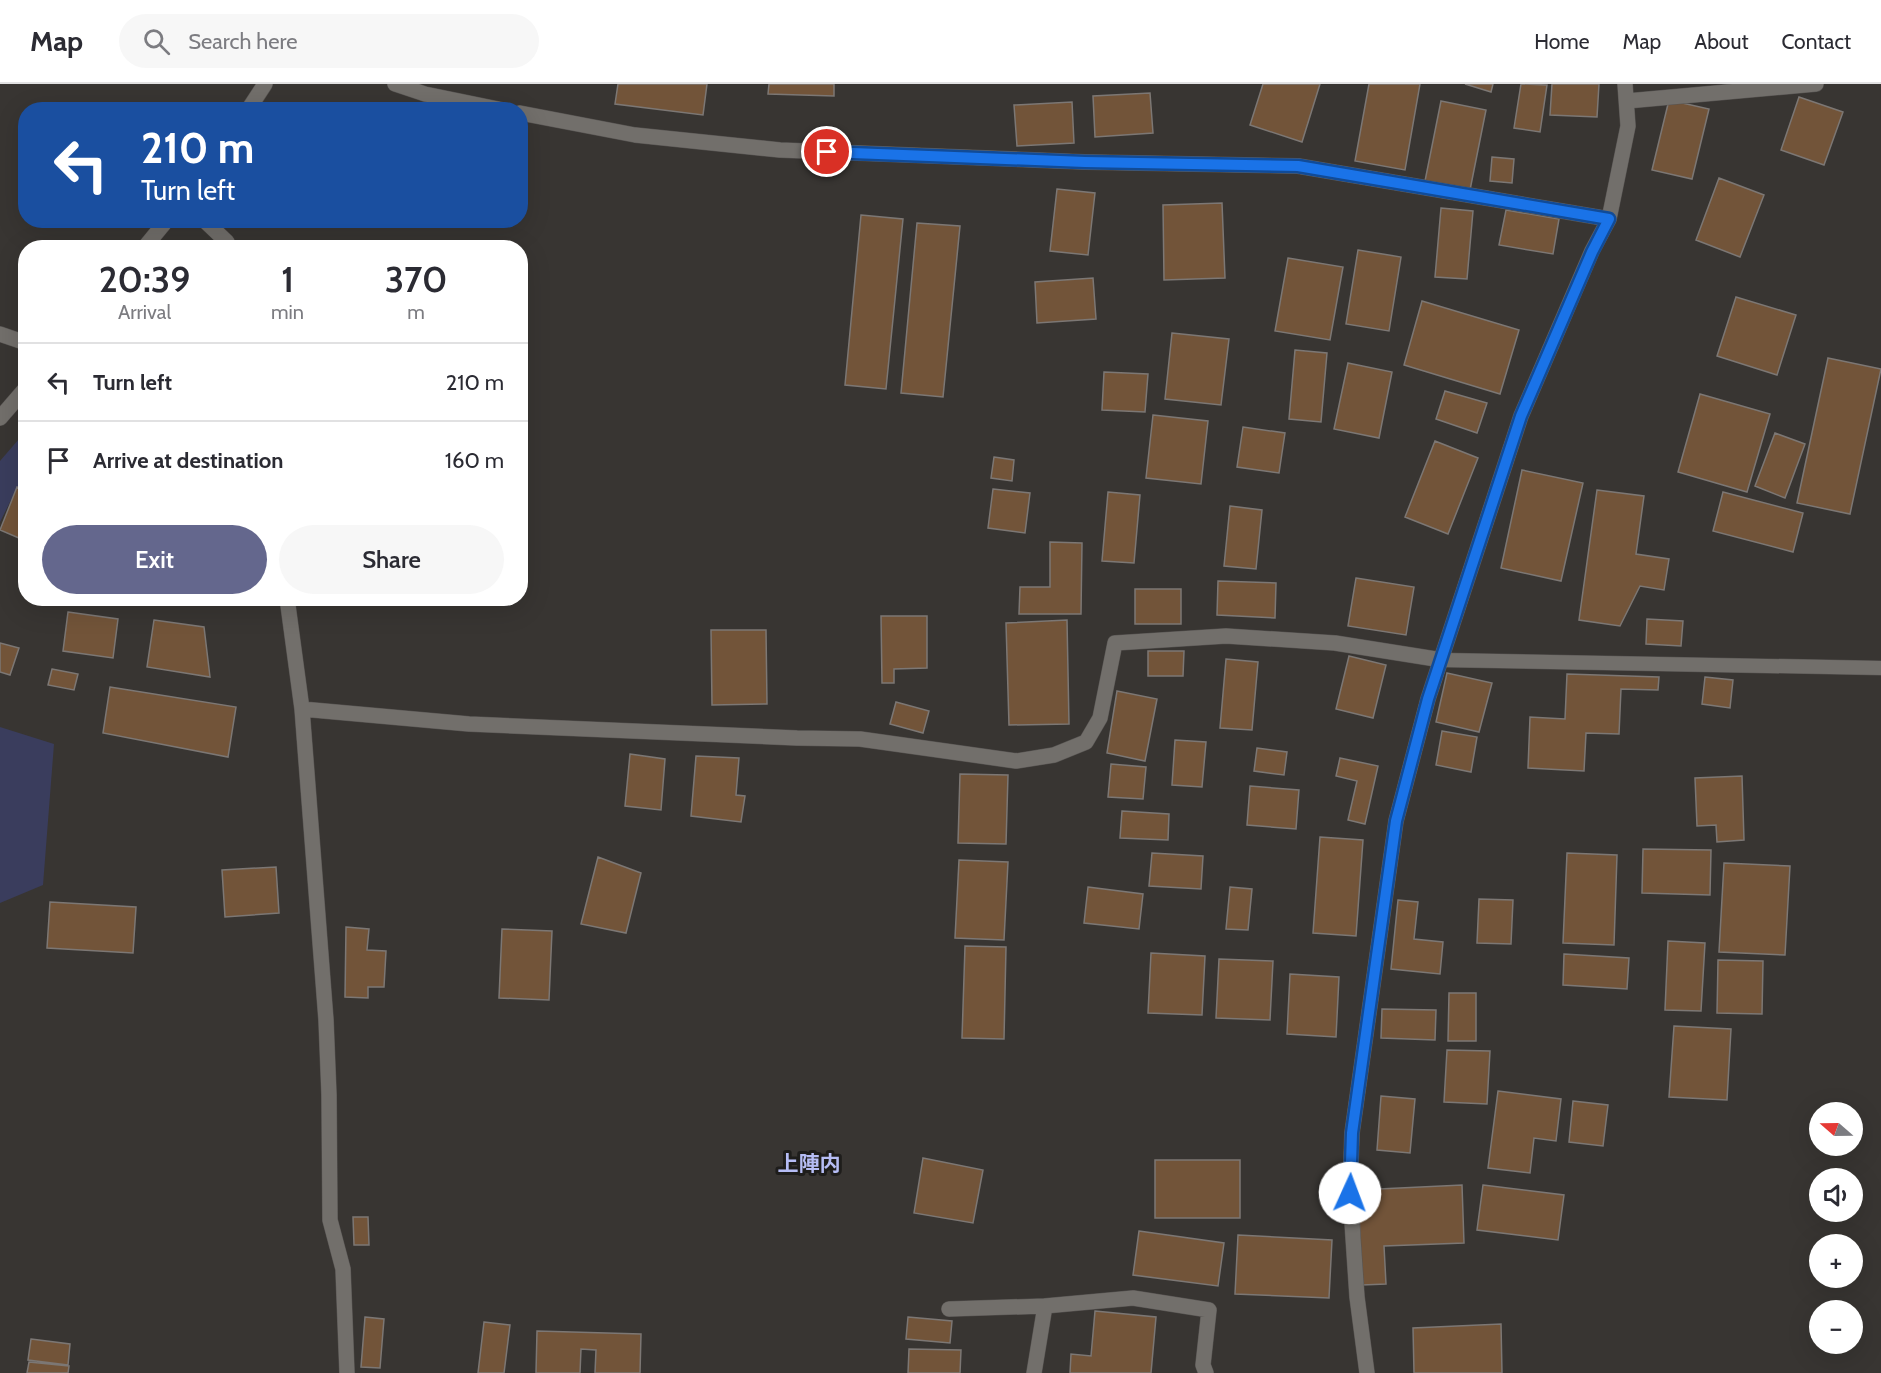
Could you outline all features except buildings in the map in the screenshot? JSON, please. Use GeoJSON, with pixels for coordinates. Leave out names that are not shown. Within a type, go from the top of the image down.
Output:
{"type":"FeatureCollection","features":[{"type":"Feature","properties":{"kind":"street"},"geometry":{"type":"LineString","coordinates":[[253,102],[264,84]]}},
{"type":"Feature","properties":{"kind":"street"},"geometry":{"type":"LineString","coordinates":[[395,84],[425,94],[464,102]]}},
{"type":"Feature","properties":{"kind":"street"},"geometry":{"type":"LineString","coordinates":[[1367,1373],[1357,1297],[1350,1193],[1352,1133],[1396,821],[1428,699],[1521,416],[1592,252],[1609,219],[1628,126],[1625,84]]}},
{"type":"Feature","properties":{"kind":"street"},"geometry":{"type":"LineString","coordinates":[[1627,101],[1816,84]]}},
{"type":"Feature","properties":{"kind":"street"},"geometry":{"type":"LineString","coordinates":[[528,115],[635,135],[780,150],[1085,162],[1298,166],[1609,219]]}},
{"type":"Feature","properties":{"kind":"street"},"geometry":{"type":"LineString","coordinates":[[151,240],[160,228]]}},
{"type":"Feature","properties":{"kind":"street"},"geometry":{"type":"LineString","coordinates":[[212,228],[225,240]]}},
{"type":"Feature","properties":{"kind":"street"},"geometry":{"type":"LineString","coordinates":[[0,334],[18,340]]}},
{"type":"Feature","properties":{"kind":"street"},"geometry":{"type":"LineString","coordinates":[[0,418],[18,397]]}},
{"type":"Feature","properties":{"kind":"street"},"geometry":{"type":"LineString","coordinates":[[288,606],[302,709],[326,1020],[330,1220],[343,1269],[347,1373]]}},
{"type":"Feature","properties":{"kind":"street"},"geometry":{"type":"LineString","coordinates":[[302,709],[469,724],[860,739],[1016,761],[1054,755],[1086,742],[1100,718],[1114,643],[1226,636],[1335,643],[1442,660]]}},
{"type":"Feature","properties":{"kind":"street"},"geometry":{"type":"LineString","coordinates":[[949,1309],[1045,1306],[1133,1298],[1209,1310],[1203,1365],[1206,1373]]}},
{"type":"Feature","properties":{"kind":"street"},"geometry":{"type":"LineString","coordinates":[[1034,1373],[1045,1306]]}},
{"type":"Feature","properties":{"kind":"lane"},"geometry":{"type":"LineString","coordinates":[[1442,660],[1881,668]]}},
{"type":"Feature","properties":{"kind":"shaded area"},"geometry":{"type":"Polygon","coordinates":[[[18,440],[18,489],[0,522],[0,461],[18,440]]]}},
{"type":"Feature","properties":{"kind":"shaded area"},"geometry":{"type":"Polygon","coordinates":[[[0,727],[54,744],[43,885],[0,903],[0,727]]]}},
{"type":"Feature","properties":{"kind":"district","name":"上陣内"},"geometry":{"type":"Point","coordinates":[809,1164]}},
{"type":"Feature","properties":{"kind":"route"},"geometry":{"type":"LineString","coordinates":[[827,152],[1085,162],[1298,166],[1609,219],[1592,252],[1521,416],[1428,699],[1396,821],[1352,1133],[1350,1193]]}}]}
